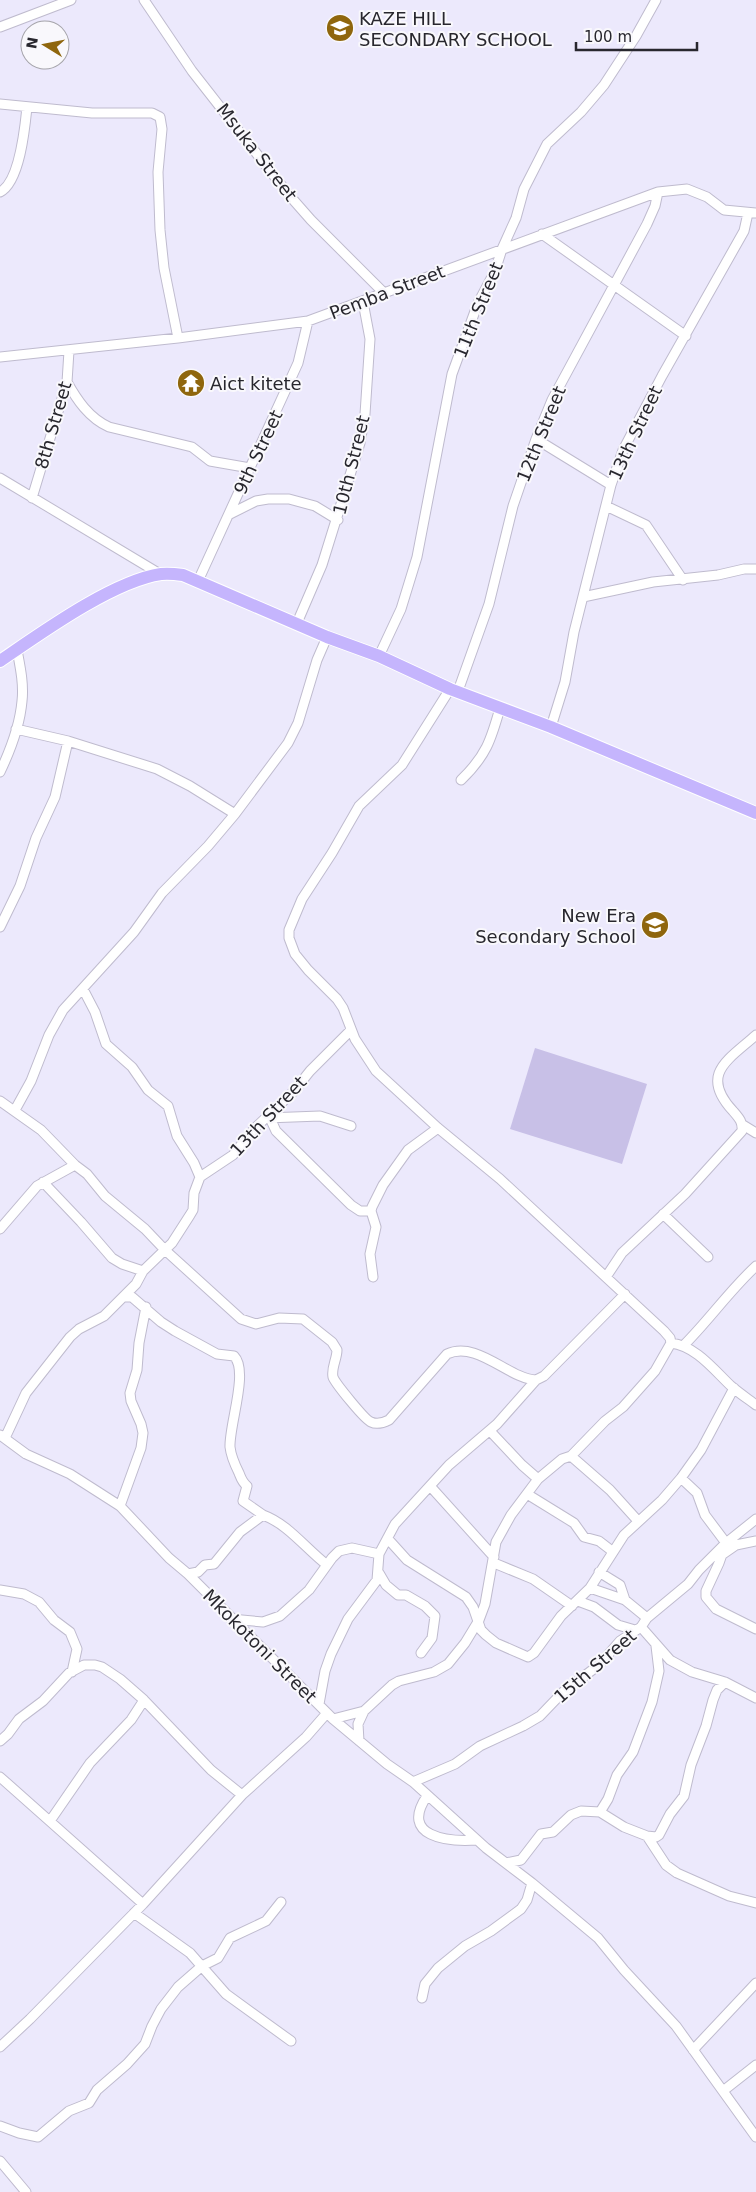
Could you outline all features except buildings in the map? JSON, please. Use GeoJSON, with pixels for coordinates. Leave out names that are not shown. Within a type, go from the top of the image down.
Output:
{"type":"FeatureCollection","features":[{"type":"Feature","properties":{"kind":"highway"},"geometry":{"type":"LineString","coordinates":[[0,660],[100,597],[136,581],[160,574],[183,575],[297,622],[327,637],[379,656],[454,690],[551,727],[756,813]]}},
{"type":"Feature","properties":{"kind":"street"},"geometry":{"type":"LineString","coordinates":[[0,27],[71,0]]}},
{"type":"Feature","properties":{"kind":"street","name":"Msuka Street"},"geometry":{"type":"LineString","coordinates":[[144,0],[192,72],[289,195],[317,226],[384,292]]}},
{"type":"Feature","properties":{"kind":"street","name":"11th Street"},"geometry":{"type":"LineString","coordinates":[[379,656],[401,609],[416,557],[452,374],[478,303],[495,271],[502,249],[516,218],[524,188],[547,144],[581,112],[604,85],[636,36],[656,0]]}},
{"type":"Feature","properties":{"kind":"street"},"geometry":{"type":"LineString","coordinates":[[0,104],[92,113],[152,113],[160,117],[162,129],[158,172],[160,230],[164,268],[178,338]]}},
{"type":"Feature","properties":{"kind":"street"},"geometry":{"type":"LineString","coordinates":[[0,192],[3,191],[11,178],[17,164],[25,130],[27,107]]}},
{"type":"Feature","properties":{"kind":"street","name":"Pemba Street"},"geometry":{"type":"LineString","coordinates":[[0,357],[178,338],[308,320],[363,302],[384,292],[658,192],[677,188],[693,190],[707,197],[724,210],[752,213]]}},
{"type":"Feature","properties":{"kind":"street","name":"12th Street"},"geometry":{"type":"LineString","coordinates":[[658,192],[658,199],[652,215],[552,400],[536,439],[513,506],[489,604],[454,690],[402,765],[359,806],[332,853],[302,899],[289,930],[289,938],[295,954],[308,970],[337,998],[351,1030],[376,1071],[438,1128],[500,1179],[625,1294],[664,1331],[670,1338],[671,1343]]}},
{"type":"Feature","properties":{"kind":"street","name":"13th Street"},"geometry":{"type":"LineString","coordinates":[[551,727],[565,682],[583,597],[611,485],[623,450],[744,231],[752,213]]}},
{"type":"Feature","properties":{"kind":"street"},"geometry":{"type":"LineString","coordinates":[[542,234],[686,336]]}},
{"type":"Feature","properties":{"kind":"street","name":"10th Street"},"geometry":{"type":"LineString","coordinates":[[297,622],[322,565],[338,520],[360,443],[365,414],[370,339],[363,302]]}},
{"type":"Feature","properties":{"kind":"street","name":"9th Street"},"geometry":{"type":"LineString","coordinates":[[198,581],[298,363],[308,320]]}},
{"type":"Feature","properties":{"kind":"street","name":"8th Street"},"geometry":{"type":"LineString","coordinates":[[32,498],[67,382],[69,351]]}},
{"type":"Feature","properties":{"kind":"street"},"geometry":{"type":"LineString","coordinates":[[67,382],[77,400],[103,425],[192,447],[210,461],[250,468]]}},
{"type":"Feature","properties":{"kind":"street"},"geometry":{"type":"LineString","coordinates":[[536,439],[611,485]]}},
{"type":"Feature","properties":{"kind":"street"},"geometry":{"type":"LineString","coordinates":[[0,478],[160,574]]}},
{"type":"Feature","properties":{"kind":"street"},"geometry":{"type":"LineString","coordinates":[[230,514],[256,501],[289,499],[315,506],[338,520]]}},
{"type":"Feature","properties":{"kind":"street"},"geometry":{"type":"LineString","coordinates":[[606,506],[646,525],[683,580]]}},
{"type":"Feature","properties":{"kind":"street"},"geometry":{"type":"LineString","coordinates":[[583,597],[653,582],[683,580],[756,568]]}},
{"type":"Feature","properties":{"kind":"street"},"geometry":{"type":"LineString","coordinates":[[15,1110],[31,1081],[54,1024],[63,1010],[134,932],[162,892],[208,846],[235,814],[291,737],[306,702],[317,660],[327,637]]}},
{"type":"Feature","properties":{"kind":"street"},"geometry":{"type":"LineString","coordinates":[[0,772],[16,729],[22,700],[22,675],[17,650]]}},
{"type":"Feature","properties":{"kind":"street"},"geometry":{"type":"LineString","coordinates":[[461,780],[476,764],[493,736],[500,708]]}},
{"type":"Feature","properties":{"kind":"street"},"geometry":{"type":"LineString","coordinates":[[16,729],[68,741],[157,769],[190,786],[235,814]]}},
{"type":"Feature","properties":{"kind":"street"},"geometry":{"type":"LineString","coordinates":[[0,927],[20,886],[36,838],[55,796],[68,741]]}},
{"type":"Feature","properties":{"kind":"street"},"geometry":{"type":"LineString","coordinates":[[3,1437],[26,1393],[70,1337],[79,1329],[104,1316],[136,1284],[144,1271],[166,1250],[193,1210],[194,1193],[200,1177],[194,1163],[177,1136],[168,1106],[148,1090],[132,1067],[106,1044],[95,1012],[83,989]]}},
{"type":"Feature","properties":{"kind":"street","name":"13th Street"},"geometry":{"type":"LineString","coordinates":[[200,1177],[233,1154],[294,1091],[310,1070],[351,1030]]}},
{"type":"Feature","properties":{"kind":"street"},"geometry":{"type":"LineString","coordinates":[[756,1035],[726,1062],[718,1077],[720,1094],[743,1124],[756,1133]]}},
{"type":"Feature","properties":{"kind":"street"},"geometry":{"type":"LineString","coordinates":[[0,1101],[15,1110],[46,1135],[75,1166],[87,1174],[105,1196],[145,1229],[241,1319],[256,1324],[293,1318],[303,1319],[315,1327],[332,1342],[337,1350],[333,1370],[336,1382],[365,1418],[374,1424],[389,1420],[447,1354],[452,1352],[468,1353],[488,1358],[520,1376],[536,1380]]}},
{"type":"Feature","properties":{"kind":"street"},"geometry":{"type":"LineString","coordinates":[[350,1126],[320,1116],[268,1118],[276,1131],[344,1199],[360,1211],[371,1211]]}},
{"type":"Feature","properties":{"kind":"street"},"geometry":{"type":"LineString","coordinates":[[606,1277],[622,1253],[685,1194],[725,1149],[738,1138],[743,1124]]}},
{"type":"Feature","properties":{"kind":"street"},"geometry":{"type":"LineString","coordinates":[[373,1276],[370,1254],[376,1226],[371,1211],[383,1185],[408,1150],[438,1128]]}},
{"type":"Feature","properties":{"kind":"street"},"geometry":{"type":"LineString","coordinates":[[0,1228],[34,1189],[43,1182],[75,1166]]}},
{"type":"Feature","properties":{"kind":"street"},"geometry":{"type":"LineString","coordinates":[[43,1182],[81,1222],[107,1254],[122,1264],[144,1271]]}},
{"type":"Feature","properties":{"kind":"street"},"geometry":{"type":"LineString","coordinates":[[662,1214],[708,1257]]}},
{"type":"Feature","properties":{"kind":"street"},"geometry":{"type":"LineString","coordinates":[[684,1345],[707,1322],[745,1276],[756,1266]]}},
{"type":"Feature","properties":{"kind":"street"},"geometry":{"type":"LineString","coordinates":[[319,1704],[325,1671],[332,1654],[348,1619],[374,1585],[379,1573],[379,1554],[402,1514],[449,1465],[490,1431],[536,1380],[544,1376],[625,1294]]}},
{"type":"Feature","properties":{"kind":"street"},"geometry":{"type":"LineString","coordinates":[[123,1297],[132,1297],[146,1307],[161,1322],[175,1331],[217,1354],[234,1356],[239,1361],[239,1380],[230,1447],[241,1480],[247,1486],[243,1501],[296,1537],[311,1553],[327,1565]]}},
{"type":"Feature","properties":{"kind":"street"},"geometry":{"type":"LineString","coordinates":[[120,1506],[143,1434],[130,1393],[136,1370],[138,1343],[146,1307]]}},
{"type":"Feature","properties":{"kind":"street"},"geometry":{"type":"LineString","coordinates":[[359,1741],[358,1724],[364,1711],[392,1685],[399,1681],[434,1672],[448,1664],[465,1643],[479,1620],[485,1604],[496,1542],[503,1527],[538,1479],[562,1459],[571,1456],[605,1421],[623,1407],[655,1371],[671,1343],[684,1345],[694,1352],[756,1405]]}},
{"type":"Feature","properties":{"kind":"street"},"geometry":{"type":"LineString","coordinates":[[388,1539],[406,1560],[466,1597],[474,1607],[481,1630],[496,1643],[528,1657],[534,1653],[561,1616],[590,1588],[624,1535],[662,1500],[681,1478],[701,1450],[734,1388]]}},
{"type":"Feature","properties":{"kind":"street"},"geometry":{"type":"LineString","coordinates":[[490,1431],[538,1479]]}},
{"type":"Feature","properties":{"kind":"street","name":"Mkokotoni Street"},"geometry":{"type":"LineString","coordinates":[[3,1437],[26,1454],[70,1474],[120,1506],[168,1558],[188,1574],[330,1716],[412,1782],[477,1840],[598,1938],[624,1970],[676,2026],[756,2137]]}},
{"type":"Feature","properties":{"kind":"street"},"geometry":{"type":"LineString","coordinates":[[571,1456],[610,1490],[638,1521]]}},
{"type":"Feature","properties":{"kind":"street"},"geometry":{"type":"LineString","coordinates":[[681,1478],[698,1493],[706,1515],[726,1543],[706,1591],[706,1597],[716,1610],[756,1629]]}},
{"type":"Feature","properties":{"kind":"street"},"geometry":{"type":"LineString","coordinates":[[430,1486],[494,1560],[533,1579],[575,1603],[594,1607],[618,1625],[638,1628],[670,1660],[681,1667],[725,1682],[756,1698]]}},
{"type":"Feature","properties":{"kind":"street"},"geometry":{"type":"LineString","coordinates":[[527,1494],[574,1523],[584,1537],[599,1541],[612,1551]]}},
{"type":"Feature","properties":{"kind":"street"},"geometry":{"type":"LineString","coordinates":[[188,1574],[198,1572],[205,1565],[214,1564],[240,1532],[263,1515]]}},
{"type":"Feature","properties":{"kind":"street","name":"15th Street"},"geometry":{"type":"LineString","coordinates":[[412,1782],[454,1764],[480,1746],[540,1716],[563,1692],[599,1665],[620,1641],[638,1628],[647,1618],[688,1584],[726,1543],[756,1520]]}},
{"type":"Feature","properties":{"kind":"street"},"geometry":{"type":"LineString","coordinates":[[723,1554],[736,1545],[756,1542]]}},
{"type":"Feature","properties":{"kind":"street"},"geometry":{"type":"LineString","coordinates":[[231,1619],[263,1622],[280,1616],[309,1590],[338,1551],[347,1548],[379,1554]]}},
{"type":"Feature","properties":{"kind":"street"},"geometry":{"type":"LineString","coordinates":[[599,1572],[620,1585],[625,1600]]}},
{"type":"Feature","properties":{"kind":"street"},"geometry":{"type":"LineString","coordinates":[[379,1573],[386,1584],[398,1595],[406,1596],[425,1606],[435,1616],[432,1638],[421,1653]]}},
{"type":"Feature","properties":{"kind":"street"},"geometry":{"type":"LineString","coordinates":[[590,1588],[625,1600],[647,1618]]}},
{"type":"Feature","properties":{"kind":"street"},"geometry":{"type":"LineString","coordinates":[[0,1590],[24,1594],[38,1602],[54,1620],[70,1632],[77,1648],[72,1672]]}},
{"type":"Feature","properties":{"kind":"street"},"geometry":{"type":"LineString","coordinates":[[600,1812],[608,1800],[616,1775],[633,1752],[652,1702],[659,1671],[656,1646]]}},
{"type":"Feature","properties":{"kind":"street"},"geometry":{"type":"LineString","coordinates":[[0,1741],[19,1719],[43,1701],[72,1672],[84,1665],[95,1664],[120,1679],[144,1700],[211,1770],[242,1795]]}},
{"type":"Feature","properties":{"kind":"street"},"geometry":{"type":"LineString","coordinates":[[506,1862],[520,1861],[541,1834],[553,1832],[571,1815],[581,1811],[600,1812],[624,1827],[647,1836],[656,1837],[659,1835],[670,1814],[684,1796],[690,1765],[706,1726],[713,1700],[717,1690],[725,1682]]}},
{"type":"Feature","properties":{"kind":"street"},"geometry":{"type":"LineString","coordinates":[[50,1820],[90,1763],[131,1720],[144,1700]]}},
{"type":"Feature","properties":{"kind":"street"},"geometry":{"type":"LineString","coordinates":[[0,2047],[144,1904],[242,1795],[330,1716],[364,1711]]}},
{"type":"Feature","properties":{"kind":"street"},"geometry":{"type":"LineString","coordinates":[[0,1778],[144,1904]]}},
{"type":"Feature","properties":{"kind":"street"},"geometry":{"type":"LineString","coordinates":[[427,1796],[418,1818],[419,1824],[429,1834],[456,1842],[477,1840]]}},
{"type":"Feature","properties":{"kind":"street"},"geometry":{"type":"LineString","coordinates":[[647,1836],[666,1864],[677,1873],[729,1896],[756,1903]]}},
{"type":"Feature","properties":{"kind":"street"},"geometry":{"type":"LineString","coordinates":[[422,1998],[425,1984],[438,1968],[465,1946],[505,1921],[524,1905],[532,1883]]}},
{"type":"Feature","properties":{"kind":"street"},"geometry":{"type":"LineString","coordinates":[[0,2126],[38,2137],[74,2108],[89,2103],[97,2090],[140,2051],[161,2009],[178,1987],[202,1966],[213,1963],[230,1938],[266,1921],[281,1902]]}},
{"type":"Feature","properties":{"kind":"street"},"geometry":{"type":"LineString","coordinates":[[134,1913],[190,1953],[226,1994],[291,2041]]}},
{"type":"Feature","properties":{"kind":"street"},"geometry":{"type":"LineString","coordinates":[[693,2050],[756,1983]]}},
{"type":"Feature","properties":{"kind":"street"},"geometry":{"type":"LineString","coordinates":[[723,2091],[756,2065]]}},
{"type":"Feature","properties":{"kind":"street"},"geometry":{"type":"LineString","coordinates":[[2,2168],[26,2192]]}},
{"type":"Feature","properties":{"kind":"shaded area"},"geometry":{"type":"Polygon","coordinates":[[[535,1048],[647,1084],[622,1164],[510,1129],[535,1048]]]}},
{"type":"Feature","properties":{"kind":"place","name":"KAZE HILL SECONDARY SCHOOL"},"geometry":{"type":"Point","coordinates":[340,28]}},
{"type":"Feature","properties":{"kind":"place","name":"Aict kitete"},"geometry":{"type":"Point","coordinates":[191,383]}},
{"type":"Feature","properties":{"kind":"place","name":"New Era Secondary School"},"geometry":{"type":"Point","coordinates":[655,925]}}]}
